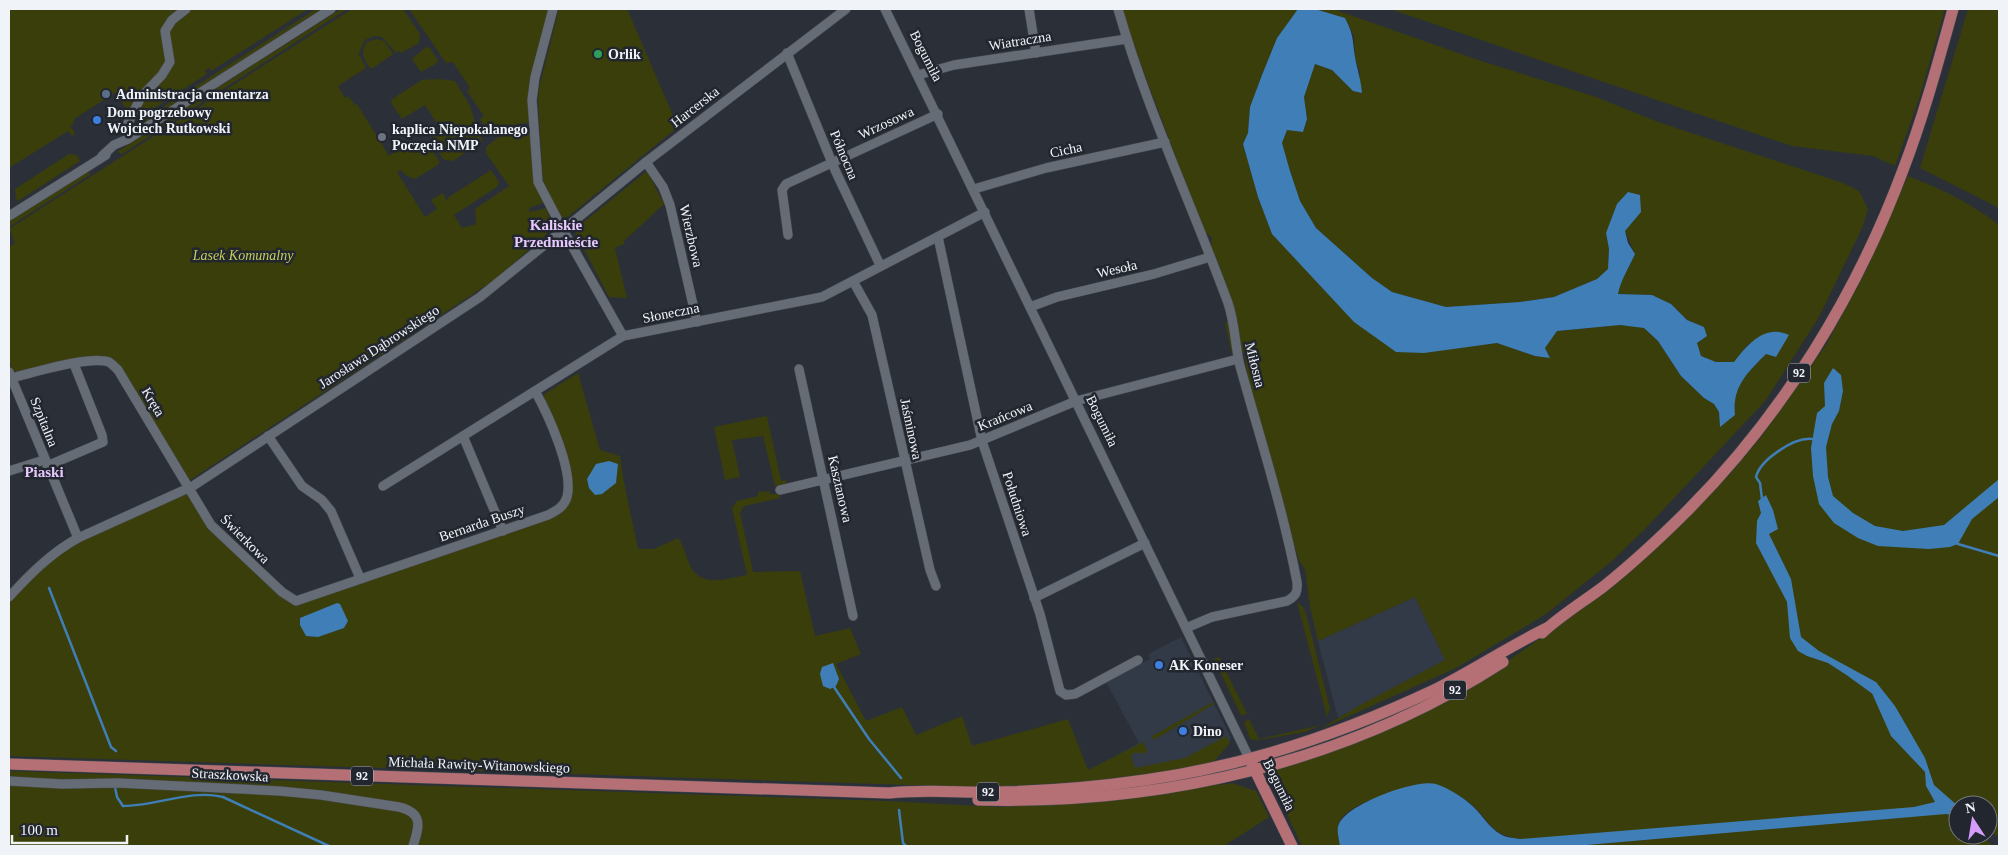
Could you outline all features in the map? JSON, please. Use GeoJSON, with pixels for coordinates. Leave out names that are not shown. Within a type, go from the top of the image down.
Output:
{"type":"FeatureCollection","features":[{"type":"Feature","properties":{"kind":"main road","name":"92"},"geometry":{"type":"LineString","coordinates":[[1547,628],[1608,582],[1658,539],[1711,485],[1746,445],[1796,379],[1831,322],[1862,265],[1891,201],[1905,165],[1953,9]]}},
{"type":"Feature","properties":{"kind":"main road","name":"Michała Rawity-Witanowskiego"},"geometry":{"type":"LineString","coordinates":[[889,794],[905,792],[999,792],[1087,787],[1174,775],[1250,758],[1340,730],[1434,690],[1547,628]]}},
{"type":"Feature","properties":{"kind":"main road","name":"Michała Rawity-Witanowskiego"},"geometry":{"type":"LineString","coordinates":[[9,764],[889,794],[906,797],[990,800],[1088,798],[1176,788],[1255,770],[1355,738],[1413,713],[1458,689],[1513,655],[1547,628]]}},
{"type":"Feature","properties":{"kind":"main road","name":"Bogumiła"},"geometry":{"type":"LineString","coordinates":[[1250,758],[1292,846]]}},
{"type":"Feature","properties":{"kind":"street"},"geometry":{"type":"LineString","coordinates":[[125,129],[142,97],[170,62],[165,32],[172,20],[186,9]]}},
{"type":"Feature","properties":{"kind":"street"},"geometry":{"type":"LineString","coordinates":[[9,216],[102,156],[114,145],[128,139],[331,9]]}},
{"type":"Feature","properties":{"kind":"street"},"geometry":{"type":"LineString","coordinates":[[553,9],[537,69],[532,100],[538,182],[623,336]]}},
{"type":"Feature","properties":{"kind":"street","name":"Harcerska"},"geometry":{"type":"LineString","coordinates":[[563,230],[646,162],[846,9]]}},
{"type":"Feature","properties":{"kind":"street","name":"Bogumiła"},"geometry":{"type":"LineString","coordinates":[[885,9],[938,114],[1250,758]]}},
{"type":"Feature","properties":{"kind":"street"},"geometry":{"type":"LineString","coordinates":[[1029,9],[1036,52]]}},
{"type":"Feature","properties":{"kind":"street","name":"Miłosna"},"geometry":{"type":"LineString","coordinates":[[1118,9],[1127,39],[1165,142],[1229,306],[1238,359],[1279,503],[1296,572],[1298,592],[1294,598],[1212,617],[1186,628]]}},
{"type":"Feature","properties":{"kind":"street","name":"Wiatraczna"},"geometry":{"type":"LineString","coordinates":[[918,75],[954,65],[1127,39]]}},
{"type":"Feature","properties":{"kind":"street","name":"Północna"},"geometry":{"type":"LineString","coordinates":[[787,53],[832,163],[880,265]]}},
{"type":"Feature","properties":{"kind":"street","name":"Wrzosowa"},"geometry":{"type":"LineString","coordinates":[[788,235],[783,187],[938,114]]}},
{"type":"Feature","properties":{"kind":"street","name":"Cicha"},"geometry":{"type":"LineString","coordinates":[[974,189],[1046,168],[1165,142]]}},
{"type":"Feature","properties":{"kind":"street","name":"Wierzbowa"},"geometry":{"type":"LineString","coordinates":[[646,162],[663,187],[670,205],[697,322]]}},
{"type":"Feature","properties":{"kind":"street","name":"Słoneczna"},"geometry":{"type":"LineString","coordinates":[[383,486],[623,336],[822,297],[880,265],[985,212]]}},
{"type":"Feature","properties":{"kind":"street","name":"Jarosława Dąbrowskiego"},"geometry":{"type":"LineString","coordinates":[[9,597],[42,563],[78,538],[189,488],[480,297],[563,230]]}},
{"type":"Feature","properties":{"kind":"street","name":"Południowa"},"geometry":{"type":"LineString","coordinates":[[938,236],[982,441],[1034,598],[1062,693],[1075,694],[1138,660]]}},
{"type":"Feature","properties":{"kind":"street","name":"Wesoła"},"geometry":{"type":"LineString","coordinates":[[1030,307],[1057,297],[1154,274],[1210,257]]}},
{"type":"Feature","properties":{"kind":"street","name":"Jaśminowa"},"geometry":{"type":"LineString","coordinates":[[853,281],[872,315],[904,460],[930,570],[936,586]]}},
{"type":"Feature","properties":{"kind":"street","name":"Krańcowa"},"geometry":{"type":"LineString","coordinates":[[780,490],[982,441],[1076,401],[1238,359]]}},
{"type":"Feature","properties":{"kind":"street","name":"Kręta"},"geometry":{"type":"LineString","coordinates":[[10,375],[74,364],[109,362],[118,370],[189,488]]}},
{"type":"Feature","properties":{"kind":"street"},"geometry":{"type":"LineString","coordinates":[[9,471],[46,463],[103,442],[74,364]]}},
{"type":"Feature","properties":{"kind":"street","name":"Kasztanowa"},"geometry":{"type":"LineString","coordinates":[[799,369],[853,616]]}},
{"type":"Feature","properties":{"kind":"street","name":"Szpitalna"},"geometry":{"type":"LineString","coordinates":[[10,375],[78,538]]}},
{"type":"Feature","properties":{"kind":"street","name":"Bernarda Buszy"},"geometry":{"type":"LineString","coordinates":[[293,600],[309,597],[360,578],[503,531],[553,512],[564,504],[568,483],[565,466],[546,412],[536,391]]}},
{"type":"Feature","properties":{"kind":"street"},"geometry":{"type":"LineString","coordinates":[[268,436],[302,486],[322,500],[331,511],[360,578]]}},
{"type":"Feature","properties":{"kind":"street"},"geometry":{"type":"LineString","coordinates":[[463,436],[503,531]]}},
{"type":"Feature","properties":{"kind":"street","name":"Świerkowa"},"geometry":{"type":"LineString","coordinates":[[189,488],[204,515],[223,539],[293,600]]}},
{"type":"Feature","properties":{"kind":"street"},"geometry":{"type":"LineString","coordinates":[[1034,598],[1145,543]]}},
{"type":"Feature","properties":{"kind":"street","name":"Straszkowska"},"geometry":{"type":"LineString","coordinates":[[9,781],[62,784],[118,783],[279,791],[321,795],[399,807],[408,809],[417,820],[418,832],[413,846]]}},
{"type":"Feature","properties":{"kind":"shaded area"},"geometry":{"type":"Polygon","coordinates":[[[1415,597],[1445,660],[1338,718],[1318,641],[1415,597]]]}},
{"type":"Feature","properties":{"kind":"shaded area"},"geometry":{"type":"Polygon","coordinates":[[[1181,637],[1231,738],[1229,742],[1170,767],[1088,771],[1139,743],[1106,682],[1150,659],[1148,654],[1181,637]]]}},
{"type":"Feature","properties":{"kind":"green space"},"geometry":{"type":"Polygon","coordinates":[[[9,9],[308,9],[211,71],[209,68],[205,70],[207,74],[128,125],[123,118],[129,114],[116,92],[74,119],[74,123],[70,126],[75,133],[72,136],[68,131],[9,168],[9,9]]]}},
{"type":"Feature","properties":{"kind":"green space"},"geometry":{"type":"Polygon","coordinates":[[[316,9],[321,9],[133,131],[129,129],[316,9]]]}},
{"type":"Feature","properties":{"kind":"green space"},"geometry":{"type":"Polygon","coordinates":[[[341,9],[347,9],[122,154],[117,152],[341,9]]]}},
{"type":"Feature","properties":{"kind":"green space","name":"Lasek Komunalny"},"geometry":{"type":"Polygon","coordinates":[[[352,9],[403,9],[420,34],[419,43],[401,53],[399,51],[396,53],[382,37],[375,36],[365,40],[358,55],[366,68],[338,86],[345,98],[348,96],[355,105],[357,104],[389,156],[409,143],[410,140],[417,142],[419,146],[430,147],[439,164],[415,179],[405,175],[401,170],[397,172],[425,217],[437,209],[431,200],[443,193],[447,201],[449,197],[491,170],[499,182],[497,187],[454,215],[462,228],[476,224],[475,209],[509,186],[486,153],[486,147],[500,136],[530,128],[533,179],[543,203],[529,208],[530,212],[546,208],[553,228],[497,278],[190,480],[120,367],[110,360],[18,372],[12,370],[9,360],[9,247],[15,243],[9,229],[352,9]]]}},
{"type":"Feature","properties":{"kind":"green space"},"geometry":{"type":"Polygon","coordinates":[[[409,9],[550,9],[528,94],[530,122],[497,128],[489,133],[480,119],[484,116],[467,91],[470,88],[453,62],[446,63],[409,9]]]}},
{"type":"Feature","properties":{"kind":"green space"},"geometry":{"type":"Polygon","coordinates":[[[559,9],[627,9],[678,127],[565,219],[560,215],[543,180],[538,102],[539,88],[559,9]]]}},
{"type":"Feature","properties":{"kind":"green space"},"geometry":{"type":"Polygon","coordinates":[[[1118,9],[1298,9],[1277,38],[1250,107],[1248,133],[1243,144],[1258,197],[1272,234],[1299,262],[1466,346],[1497,343],[1535,356],[1550,357],[1545,348],[1557,331],[1620,325],[1644,328],[1658,341],[1681,376],[1704,398],[1714,404],[1719,412],[1720,426],[1735,415],[1738,388],[1747,374],[1766,354],[1748,344],[1734,362],[1716,362],[1701,356],[1697,343],[1707,336],[1704,327],[1687,320],[1671,304],[1652,295],[1617,294],[1635,254],[1625,231],[1606,233],[1609,249],[1608,269],[1597,279],[1554,297],[1520,302],[1446,307],[1392,292],[1372,278],[1316,228],[1300,201],[1282,143],[1287,129],[1303,132],[1307,119],[1304,97],[1315,64],[1332,70],[1353,91],[1360,72],[1355,58],[1354,36],[1345,18],[1315,9],[1333,9],[1478,60],[1596,97],[1658,122],[1843,183],[1859,191],[1868,209],[1863,226],[1819,317],[1766,400],[1646,528],[1612,561],[1546,614],[1456,668],[1318,730],[1362,704],[1445,660],[1415,597],[1318,641],[1310,607],[1305,569],[1299,561],[1250,389],[1244,352],[1232,355],[1225,323],[1235,319],[1236,314],[1222,279],[1221,268],[1212,249],[1212,237],[1204,232],[1132,40],[1127,39],[1118,9]]]}},
{"type":"Feature","properties":{"kind":"green space"},"geometry":{"type":"Polygon","coordinates":[[[1390,9],[1945,9],[1919,99],[1895,166],[1873,156],[1792,146],[1390,9]]]}},
{"type":"Feature","properties":{"kind":"green space"},"geometry":{"type":"Polygon","coordinates":[[[1968,9],[1999,9],[1999,208],[1920,168],[1968,9]]]}},
{"type":"Feature","properties":{"kind":"green space"},"geometry":{"type":"Polygon","coordinates":[[[377,39],[384,41],[393,54],[373,68],[370,68],[363,52],[367,42],[377,39]]]}},
{"type":"Feature","properties":{"kind":"green space"},"geometry":{"type":"Polygon","coordinates":[[[426,47],[430,48],[438,60],[437,63],[421,72],[412,59],[426,47]]]}},
{"type":"Feature","properties":{"kind":"green space"},"geometry":{"type":"Polygon","coordinates":[[[439,79],[455,81],[469,104],[482,141],[453,161],[443,159],[433,143],[433,134],[440,128],[425,105],[402,119],[391,103],[392,99],[422,80],[439,79]]]}},
{"type":"Feature","properties":{"kind":"green space"},"geometry":{"type":"Polygon","coordinates":[[[69,154],[77,155],[80,161],[18,201],[16,199],[15,189],[69,154]]]}},
{"type":"Feature","properties":{"kind":"green space"},"geometry":{"type":"Polygon","coordinates":[[[647,171],[664,204],[624,241],[624,244],[615,248],[627,298],[609,297],[574,230],[647,171]]]}},
{"type":"Feature","properties":{"kind":"green space"},"geometry":{"type":"Polygon","coordinates":[[[87,172],[91,174],[9,227],[9,222],[87,172]]]}},
{"type":"Feature","properties":{"kind":"green space"},"geometry":{"type":"Polygon","coordinates":[[[1908,176],[1956,197],[1999,225],[1999,838],[1998,795],[1948,795],[1948,845],[1993,846],[1522,846],[1521,839],[1502,834],[1491,826],[1466,800],[1435,784],[1379,797],[1351,810],[1342,818],[1338,827],[1340,846],[1302,846],[1271,780],[1271,773],[1275,769],[1505,663],[1612,588],[1654,551],[1730,474],[1761,437],[1826,345],[1868,267],[1908,176]]]}},
{"type":"Feature","properties":{"kind":"green space"},"geometry":{"type":"Polygon","coordinates":[[[578,373],[600,450],[620,456],[638,549],[654,549],[678,538],[689,563],[699,576],[706,579],[722,580],[747,575],[732,508],[737,501],[758,496],[758,492],[769,491],[770,494],[780,494],[780,498],[744,506],[740,513],[753,572],[800,571],[815,636],[850,628],[861,654],[836,664],[866,721],[902,707],[916,735],[962,716],[972,746],[1068,719],[1088,770],[1143,742],[1147,750],[1146,753],[1134,753],[1131,756],[1135,768],[1185,758],[1226,736],[1230,743],[1214,761],[1215,764],[1155,774],[1094,780],[1034,785],[973,787],[9,756],[9,601],[42,567],[74,544],[187,492],[203,519],[287,600],[563,508],[566,452],[543,395],[578,373]]]}},
{"type":"Feature","properties":{"kind":"green space"},"geometry":{"type":"Polygon","coordinates":[[[767,416],[781,481],[786,480],[786,484],[775,486],[763,436],[732,440],[740,477],[725,480],[714,427],[767,416]]]}},
{"type":"Feature","properties":{"kind":"green space"},"geometry":{"type":"Polygon","coordinates":[[[1297,602],[1306,613],[1330,709],[1327,717],[1297,602]]]}},
{"type":"Feature","properties":{"kind":"green space"},"geometry":{"type":"Polygon","coordinates":[[[1219,657],[1247,714],[1241,715],[1214,659],[1219,657]]]}},
{"type":"Feature","properties":{"kind":"green space"},"geometry":{"type":"Polygon","coordinates":[[[1213,702],[1214,704],[1154,740],[1152,736],[1213,702]]]}},
{"type":"Feature","properties":{"kind":"green space"},"geometry":{"type":"Polygon","coordinates":[[[1249,719],[1259,739],[1321,725],[1305,732],[1258,740],[1250,739],[1244,722],[1249,719]]]}},
{"type":"Feature","properties":{"kind":"green space"},"geometry":{"type":"Polygon","coordinates":[[[9,771],[886,801],[999,807],[1088,803],[1144,797],[1219,782],[1220,785],[1232,783],[1256,791],[1269,817],[1224,846],[414,846],[417,813],[352,798],[9,778],[9,771]]]}},
{"type":"Feature","properties":{"kind":"green space"},"geometry":{"type":"Polygon","coordinates":[[[9,785],[168,786],[248,790],[347,802],[409,813],[415,825],[410,846],[9,846],[9,785]]]}},
{"type":"Feature","properties":{"kind":"water"},"geometry":{"type":"Polygon","coordinates":[[[1298,9],[1315,9],[1345,18],[1352,37],[1362,93],[1353,91],[1332,70],[1315,64],[1304,97],[1307,119],[1303,132],[1287,130],[1282,143],[1300,201],[1316,228],[1372,278],[1392,292],[1446,307],[1520,302],[1554,297],[1597,279],[1608,269],[1609,249],[1606,233],[1617,204],[1628,192],[1640,195],[1641,212],[1625,231],[1628,243],[1635,254],[1623,278],[1618,294],[1652,295],[1671,304],[1687,320],[1704,327],[1707,336],[1697,343],[1701,356],[1716,362],[1734,362],[1751,343],[1765,334],[1780,332],[1789,335],[1776,357],[1766,354],[1742,381],[1736,396],[1735,415],[1720,427],[1719,412],[1714,404],[1704,398],[1681,376],[1658,341],[1644,328],[1620,325],[1557,331],[1545,348],[1550,358],[1535,356],[1497,343],[1424,353],[1396,352],[1354,322],[1272,234],[1258,197],[1243,144],[1248,133],[1250,107],[1277,38],[1298,9]]]}},
{"type":"Feature","properties":{"kind":"water"},"geometry":{"type":"Polygon","coordinates":[[[1833,368],[1841,375],[1843,391],[1839,411],[1832,424],[1826,447],[1828,477],[1833,496],[1853,513],[1875,526],[1903,531],[1944,525],[1999,479],[1999,497],[1972,519],[1958,544],[1950,547],[1929,549],[1878,546],[1858,538],[1834,523],[1819,504],[1813,476],[1811,448],[1817,413],[1825,406],[1824,383],[1833,368]]]}},
{"type":"Feature","properties":{"kind":"water"},"geometry":{"type":"Polygon","coordinates":[[[609,461],[618,464],[616,483],[602,494],[595,495],[589,488],[587,479],[596,464],[609,461]]]}},
{"type":"Feature","properties":{"kind":"water"},"geometry":{"type":"Polygon","coordinates":[[[1766,495],[1773,510],[1778,529],[1769,534],[1791,579],[1801,637],[1819,651],[1876,682],[1895,706],[1925,758],[1934,785],[1948,797],[1948,814],[1575,846],[1340,846],[1338,826],[1345,816],[1368,801],[1398,789],[1426,783],[1444,787],[1466,800],[1502,835],[1521,839],[1914,807],[1935,802],[1926,786],[1925,772],[1891,736],[1871,691],[1828,663],[1798,651],[1790,638],[1787,602],[1756,543],[1757,521],[1761,513],[1758,501],[1766,495]]]}},
{"type":"Feature","properties":{"kind":"water"},"geometry":{"type":"Polygon","coordinates":[[[337,603],[340,604],[348,621],[344,628],[318,637],[306,636],[300,625],[300,618],[337,603]]]}},
{"type":"Feature","properties":{"kind":"water"},"geometry":{"type":"Polygon","coordinates":[[[833,663],[839,679],[836,686],[830,689],[823,686],[820,674],[822,667],[833,663]]]}},
{"type":"Feature","properties":{"kind":"waterway"},"geometry":{"type":"LineString","coordinates":[[1762,499],[1760,483],[1756,477],[1759,470],[1771,457],[1787,446],[1805,439],[1812,439]]}},
{"type":"Feature","properties":{"kind":"waterway"},"geometry":{"type":"LineString","coordinates":[[1958,544],[1999,556]]}},
{"type":"Feature","properties":{"kind":"waterway"},"geometry":{"type":"LineString","coordinates":[[49,588],[111,747],[116,751]]}},
{"type":"Feature","properties":{"kind":"waterway"},"geometry":{"type":"LineString","coordinates":[[1850,676],[1872,692]]}},
{"type":"Feature","properties":{"kind":"waterway"},"geometry":{"type":"LineString","coordinates":[[834,687],[869,739],[901,778]]}},
{"type":"Feature","properties":{"kind":"waterway"},"geometry":{"type":"LineString","coordinates":[[115,787],[117,797],[123,806],[186,796],[211,795],[223,797],[329,846]]}},
{"type":"Feature","properties":{"kind":"waterway"},"geometry":{"type":"LineString","coordinates":[[899,810],[903,843],[906,846]]}},
{"type":"Feature","properties":{"kind":"place","name":"Orlik"},"geometry":{"type":"Point","coordinates":[598,54]}},
{"type":"Feature","properties":{"kind":"place","name":"Administracja cmentarza"},"geometry":{"type":"Point","coordinates":[106,94]}},
{"type":"Feature","properties":{"kind":"place","name":"Dom pogrzebowy Wojciech Rutkowski"},"geometry":{"type":"Point","coordinates":[97,120]}},
{"type":"Feature","properties":{"kind":"place","name":"kaplica Niepokalanego Poczęcia NMP"},"geometry":{"type":"Point","coordinates":[382,137]}},
{"type":"Feature","properties":{"kind":"place","name":"AK Koneser"},"geometry":{"type":"Point","coordinates":[1159,665]}},
{"type":"Feature","properties":{"kind":"place","name":"Dino"},"geometry":{"type":"Point","coordinates":[1183,731]}},
{"type":"Feature","properties":{"kind":"district","name":"Kaliskie Przedmieście"},"geometry":{"type":"Point","coordinates":[556,234]}},
{"type":"Feature","properties":{"kind":"district","name":"Piaski"},"geometry":{"type":"Point","coordinates":[44,472]}}]}
